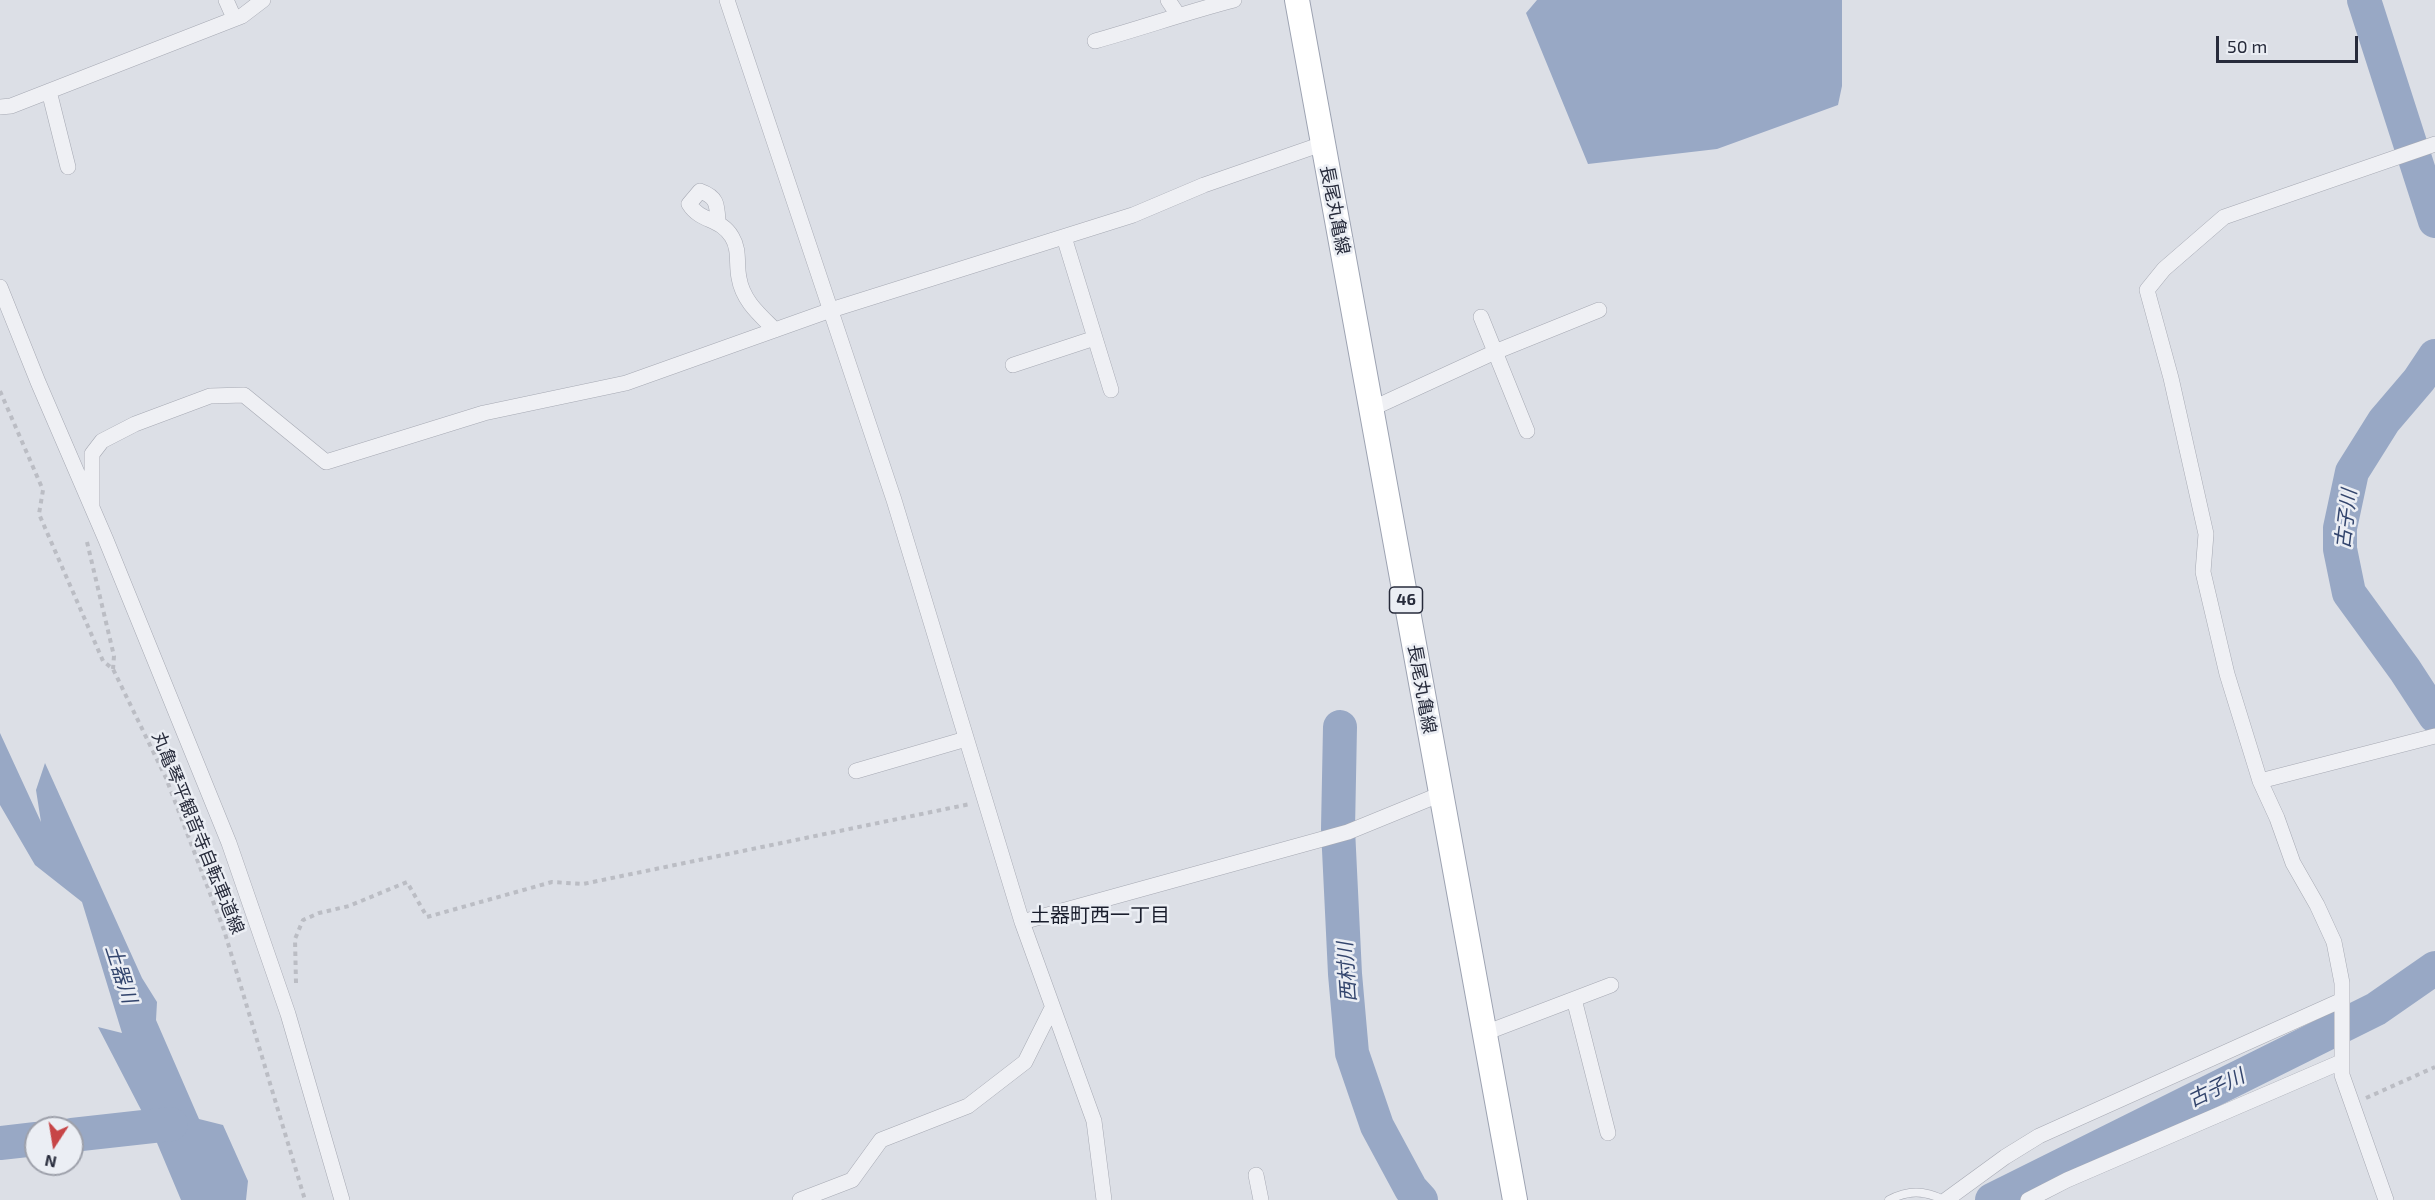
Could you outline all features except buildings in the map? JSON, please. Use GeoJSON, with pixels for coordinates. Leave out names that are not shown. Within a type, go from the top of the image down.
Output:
{"type":"FeatureCollection","features":[{"type":"Feature","properties":{"kind":"main road","name":"長尾丸亀線"},"geometry":{"type":"LineString","coordinates":[[1297,0],[1515,1200]]}},
{"type":"Feature","properties":{"kind":"street"},"geometry":{"type":"LineString","coordinates":[[226,0],[234,18]]}},
{"type":"Feature","properties":{"kind":"street"},"geometry":{"type":"LineString","coordinates":[[0,107],[11,106],[242,16],[263,0]]}},
{"type":"Feature","properties":{"kind":"street"},"geometry":{"type":"LineString","coordinates":[[727,0],[894,500],[1022,922],[1094,1121],[1104,1200]]}},
{"type":"Feature","properties":{"kind":"street"},"geometry":{"type":"LineString","coordinates":[[1168,0],[1178,15]]}},
{"type":"Feature","properties":{"kind":"street"},"geometry":{"type":"LineString","coordinates":[[1095,41],[1234,0]]}},
{"type":"Feature","properties":{"kind":"street"},"geometry":{"type":"LineString","coordinates":[[49,91],[68,167]]}},
{"type":"Feature","properties":{"kind":"street"},"geometry":{"type":"LineString","coordinates":[[92,506],[92,454],[102,441],[135,424],[210,396],[244,394],[326,462],[484,413],[626,383],[831,310],[1132,215],[1204,185],[1323,144]]}},
{"type":"Feature","properties":{"kind":"street"},"geometry":{"type":"LineString","coordinates":[[2386,1200],[2342,1075],[2342,983],[2334,942],[2317,905],[2293,863],[2277,818],[2260,781],[2227,674],[2203,572],[2206,534],[2171,378],[2147,290],[2164,269],[2224,217],[2434,144]]}},
{"type":"Feature","properties":{"kind":"street"},"geometry":{"type":"LineString","coordinates":[[718,221],[732,236],[738,255],[738,277],[747,301],[775,330]]}},
{"type":"Feature","properties":{"kind":"street"},"geometry":{"type":"LineString","coordinates":[[1064,237],[1111,390]]}},
{"type":"Feature","properties":{"kind":"street"},"geometry":{"type":"LineString","coordinates":[[0,287],[230,843],[288,1014],[340,1193],[353,1200]]}},
{"type":"Feature","properties":{"kind":"street"},"geometry":{"type":"LineString","coordinates":[[1371,410],[1495,352],[1599,310]]}},
{"type":"Feature","properties":{"kind":"street"},"geometry":{"type":"LineString","coordinates":[[1481,317],[1527,431]]}},
{"type":"Feature","properties":{"kind":"street"},"geometry":{"type":"LineString","coordinates":[[1014,365],[1095,338]]}},
{"type":"Feature","properties":{"kind":"street"},"geometry":{"type":"LineString","coordinates":[[2260,781],[2430,738]]}},
{"type":"Feature","properties":{"kind":"street"},"geometry":{"type":"LineString","coordinates":[[856,771],[966,740]]}},
{"type":"Feature","properties":{"kind":"street"},"geometry":{"type":"LineString","coordinates":[[1022,922],[1348,832],[1441,794]]}},
{"type":"Feature","properties":{"kind":"street"},"geometry":{"type":"LineString","coordinates":[[1485,1033],[1611,985]]}},
{"type":"Feature","properties":{"kind":"street"},"geometry":{"type":"LineString","coordinates":[[1574,999],[1608,1133]]}},
{"type":"Feature","properties":{"kind":"street"},"geometry":{"type":"LineString","coordinates":[[1945,1200],[2039,1136],[2342,1002]]}},
{"type":"Feature","properties":{"kind":"street"},"geometry":{"type":"LineString","coordinates":[[800,1200],[852,1180],[881,1140],[968,1106],[1025,1062],[1052,1008]]}},
{"type":"Feature","properties":{"kind":"street"},"geometry":{"type":"LineString","coordinates":[[2028,1200],[2067,1180],[2341,1059]]}},
{"type":"Feature","properties":{"kind":"street"},"geometry":{"type":"LineString","coordinates":[[1256,1175],[1262,1200]]}},
{"type":"Feature","properties":{"kind":"lane"},"geometry":{"type":"LineString","coordinates":[[1889,1200],[1904,1192],[1920,1192],[1945,1200]]}},
{"type":"Feature","properties":{"kind":"path","name":"丸亀琴平観音寺自転車道線"},"geometry":{"type":"LineString","coordinates":[[0,391],[43,490],[39,514],[104,661],[113,669],[165,778],[224,930],[305,1200]]}},
{"type":"Feature","properties":{"kind":"path"},"geometry":{"type":"LineString","coordinates":[[86,537],[114,656],[113,669]]}},
{"type":"Feature","properties":{"kind":"path"},"geometry":{"type":"LineString","coordinates":[[296,985],[295,939],[303,920],[319,913],[349,906],[407,882],[427,917],[552,882],[583,884],[985,801]]}},
{"type":"Feature","properties":{"kind":"path"},"geometry":{"type":"LineString","coordinates":[[2352,1104],[2435,1067]]}},
{"type":"Feature","properties":{"kind":"water"},"geometry":{"type":"Polygon","coordinates":[[[1537,0],[1842,0],[1842,86],[1838,105],[1717,149],[1588,164],[1526,13],[1537,0]]]}},
{"type":"Feature","properties":{"kind":"water","name":"土器川"},"geometry":{"type":"Polygon","coordinates":[[[0,733],[41,822],[36,790],[45,763],[142,978],[157,1002],[156,1020],[199,1119],[223,1125],[248,1181],[246,1200],[181,1200],[152,1131],[98,1027],[122,1033],[82,902],[35,865],[0,805],[0,733]]]}},
{"type":"Feature","properties":{"kind":"waterway","name":"古子川"},"geometry":{"type":"LineString","coordinates":[[2364,0],[2435,221]]}},
{"type":"Feature","properties":{"kind":"waterway","name":"古子川"},"geometry":{"type":"LineString","coordinates":[[2435,356],[2419,380],[2384,421],[2352,472],[2340,528],[2340,549],[2349,593],[2435,716]]}},
{"type":"Feature","properties":{"kind":"waterway","name":"西村川"},"geometry":{"type":"LineString","coordinates":[[1340,727],[1338,829],[1345,974],[1352,1053],[1377,1126],[1411,1189],[1421,1200]]}},
{"type":"Feature","properties":{"kind":"waterway","name":"古子川"},"geometry":{"type":"LineString","coordinates":[[1992,1200],[2376,1009],[2435,968]]}},
{"type":"Feature","properties":{"kind":"waterway"},"geometry":{"type":"LineString","coordinates":[[84,1134],[171,1124]]}},
{"type":"Feature","properties":{"kind":"waterway"},"geometry":{"type":"LineString","coordinates":[[0,1143],[24,1140]]}},
{"type":"Feature","properties":{"kind":"district","name":"土器町西一丁目"},"geometry":{"type":"Point","coordinates":[1100,915]}}]}
